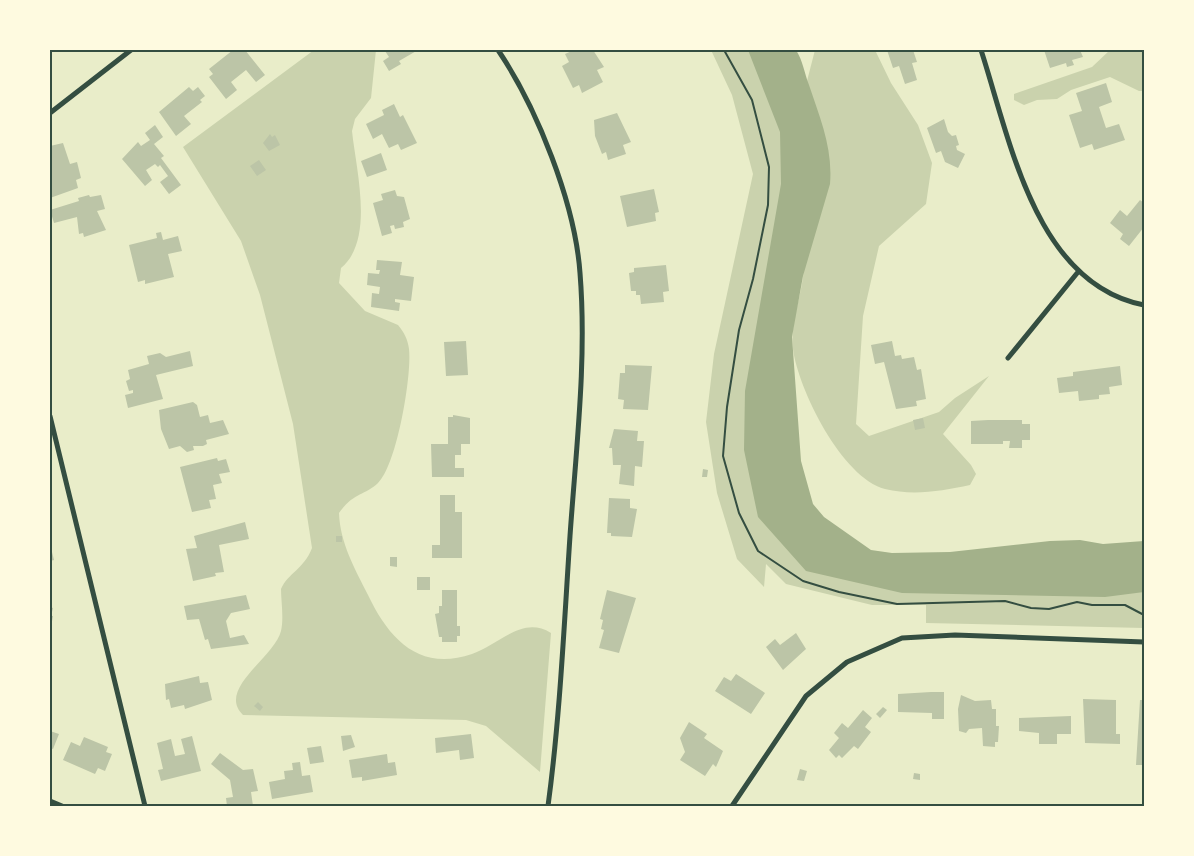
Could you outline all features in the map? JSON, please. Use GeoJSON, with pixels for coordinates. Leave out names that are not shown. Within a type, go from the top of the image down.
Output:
{"type":"FeatureCollection","features":[{"type":"Feature","properties":{"kind":"street"},"geometry":{"type":"LineString","coordinates":[[50,113],[130,50]]}},
{"type":"Feature","properties":{"kind":"street"},"geometry":{"type":"LineString","coordinates":[[498,50],[517,78],[545,142],[568,209],[580,273],[582,330],[579,412],[557,728],[548,807]]}},
{"type":"Feature","properties":{"kind":"street"},"geometry":{"type":"LineString","coordinates":[[981,50],[1024,181],[1044,227],[1078,272],[1112,294],[1144,305]]}},
{"type":"Feature","properties":{"kind":"street"},"geometry":{"type":"LineString","coordinates":[[1008,358],[1078,272]]}},
{"type":"Feature","properties":{"kind":"street"},"geometry":{"type":"LineString","coordinates":[[50,416],[145,807]]}},
{"type":"Feature","properties":{"kind":"street"},"geometry":{"type":"LineString","coordinates":[[732,807],[806,696],[847,662],[902,638],[955,635],[1144,642]]}},
{"type":"Feature","properties":{"kind":"street"},"geometry":{"type":"LineString","coordinates":[[50,801],[62,807]]}},
{"type":"Feature","properties":{"kind":"path"},"geometry":{"type":"LineString","coordinates":[[724,50],[752,100],[769,167],[768,205],[753,279],[739,330],[727,407],[723,456],[739,513],[758,551],[803,581],[839,592],[897,604],[969,600],[1005,601],[1031,608],[1049,609],[1077,602],[1092,605],[1125,605],[1144,615]]}},
{"type":"Feature","properties":{"kind":"shaded area"},"geometry":{"type":"Polygon","coordinates":[[[314,50],[376,50],[371,98],[355,119],[352,131],[361,204],[358,240],[351,256],[341,268],[339,283],[365,311],[398,325],[408,342],[409,349],[406,398],[397,440],[385,473],[378,483],[349,501],[339,513],[345,545],[376,611],[396,638],[421,655],[436,659],[472,654],[511,633],[530,627],[551,633],[540,772],[486,726],[466,720],[243,715],[237,705],[237,695],[242,684],[277,641],[281,631],[281,589],[305,561],[312,548],[293,424],[260,295],[241,241],[183,147],[314,50]]]}},
{"type":"Feature","properties":{"kind":"shaded area"},"geometry":{"type":"Polygon","coordinates":[[[711,50],[771,50],[785,80],[775,361],[804,530],[878,566],[1144,554],[1144,628],[926,623],[926,605],[872,605],[786,584],[766,564],[764,587],[737,559],[717,493],[706,422],[714,354],[753,174],[732,95],[711,50]]]}},
{"type":"Feature","properties":{"kind":"shaded area"},"geometry":{"type":"Polygon","coordinates":[[[748,50],[796,50],[821,121],[830,158],[830,184],[803,276],[792,337],[801,461],[813,504],[824,517],[871,550],[892,553],[950,552],[1050,541],[1080,540],[1103,544],[1144,541],[1144,592],[1105,597],[902,593],[806,571],[758,517],[744,450],[745,391],[781,184],[780,132],[748,50]]]}},
{"type":"Feature","properties":{"kind":"shaded area"},"geometry":{"type":"Polygon","coordinates":[[[815,50],[875,50],[891,83],[918,125],[932,163],[926,204],[879,246],[863,316],[856,424],[869,436],[939,412],[955,398],[989,376],[943,434],[971,465],[976,474],[970,485],[938,491],[906,492],[885,489],[869,481],[853,468],[838,450],[825,430],[803,386],[792,340],[804,269],[807,81],[815,50]]]}},
{"type":"Feature","properties":{"kind":"shaded area"},"geometry":{"type":"Polygon","coordinates":[[[1110,50],[1144,50],[1144,91],[1139,91],[1110,77],[1071,90],[1057,99],[1037,100],[1024,105],[1014,100],[1014,94],[1092,67],[1110,50]]]}},
{"type":"Feature","properties":{"kind":"building"},"geometry":{"type":"Polygon","coordinates":[[[233,50],[245,50],[265,75],[256,82],[246,70],[231,82],[237,90],[226,99],[209,77],[213,74],[209,69],[233,50]]]}},
{"type":"Feature","properties":{"kind":"building"},"geometry":{"type":"Polygon","coordinates":[[[418,50],[399,61],[401,64],[389,71],[383,61],[389,57],[385,51],[418,50]]]}},
{"type":"Feature","properties":{"kind":"building"},"geometry":{"type":"Polygon","coordinates":[[[574,50],[593,50],[604,67],[597,70],[603,82],[582,93],[579,85],[573,88],[562,66],[569,62],[565,54],[574,50]]]}},
{"type":"Feature","properties":{"kind":"building"},"geometry":{"type":"Polygon","coordinates":[[[887,50],[913,50],[917,62],[912,63],[917,80],[905,84],[899,66],[893,68],[887,50]]]}},
{"type":"Feature","properties":{"kind":"building"},"geometry":{"type":"Polygon","coordinates":[[[1044,50],[1080,50],[1083,57],[1072,60],[1074,65],[1067,67],[1066,63],[1050,68],[1044,50]]]}},
{"type":"Feature","properties":{"kind":"building"},"geometry":{"type":"Polygon","coordinates":[[[1106,83],[1112,102],[1099,107],[1106,128],[1119,124],[1125,140],[1094,150],[1092,144],[1080,148],[1069,115],[1082,111],[1076,93],[1106,83]]]}},
{"type":"Feature","properties":{"kind":"building"},"geometry":{"type":"Polygon","coordinates":[[[189,87],[193,91],[198,87],[205,96],[200,100],[202,102],[184,116],[191,124],[176,136],[159,112],[189,87]]]}},
{"type":"Feature","properties":{"kind":"building"},"geometry":{"type":"Polygon","coordinates":[[[394,104],[400,117],[403,115],[417,143],[401,150],[398,144],[389,148],[382,134],[373,139],[366,124],[384,115],[382,110],[394,104]]]}},
{"type":"Feature","properties":{"kind":"building"},"geometry":{"type":"Polygon","coordinates":[[[617,113],[631,142],[623,145],[626,154],[608,160],[606,152],[602,154],[595,136],[594,120],[617,113]]]}},
{"type":"Feature","properties":{"kind":"building"},"geometry":{"type":"Polygon","coordinates":[[[944,119],[948,132],[952,136],[956,135],[959,145],[956,146],[957,150],[965,154],[958,168],[945,162],[941,151],[936,153],[927,128],[944,119]]]}},
{"type":"Feature","properties":{"kind":"building"},"geometry":{"type":"Polygon","coordinates":[[[155,125],[163,137],[154,144],[164,156],[161,158],[181,185],[169,194],[160,182],[168,176],[160,165],[158,167],[155,164],[146,170],[152,180],[145,186],[122,159],[138,142],[141,146],[150,140],[145,133],[155,125]]]}},
{"type":"Feature","properties":{"kind":"building"},"geometry":{"type":"Polygon","coordinates":[[[270,134],[272,137],[275,135],[280,145],[269,151],[263,143],[270,134]]]}},
{"type":"Feature","properties":{"kind":"building"},"geometry":{"type":"Polygon","coordinates":[[[63,143],[70,164],[77,162],[81,178],[76,180],[78,188],[50,198],[50,146],[63,143]]]}},
{"type":"Feature","properties":{"kind":"building"},"geometry":{"type":"Polygon","coordinates":[[[381,153],[387,170],[367,177],[361,161],[381,153]]]}},
{"type":"Feature","properties":{"kind":"building"},"geometry":{"type":"Polygon","coordinates":[[[259,160],[266,170],[257,176],[250,166],[259,160]]]}},
{"type":"Feature","properties":{"kind":"building"},"geometry":{"type":"Polygon","coordinates":[[[654,189],[659,212],[655,213],[656,221],[627,227],[620,196],[654,189]]]}},
{"type":"Feature","properties":{"kind":"building"},"geometry":{"type":"Polygon","coordinates":[[[395,190],[397,196],[404,197],[410,219],[403,222],[404,227],[395,229],[394,225],[390,226],[392,233],[382,236],[373,203],[383,200],[381,194],[395,190]]]}},
{"type":"Feature","properties":{"kind":"building"},"geometry":{"type":"Polygon","coordinates":[[[89,195],[90,197],[101,195],[105,209],[97,211],[106,230],[84,237],[83,233],[79,234],[77,217],[54,223],[50,210],[79,201],[78,198],[89,195]]]}},
{"type":"Feature","properties":{"kind":"building"},"geometry":{"type":"Polygon","coordinates":[[[1140,200],[1144,203],[1144,227],[1129,246],[1120,239],[1123,234],[1110,223],[1120,210],[1127,216],[1140,200]]]}},
{"type":"Feature","properties":{"kind":"building"},"geometry":{"type":"Polygon","coordinates":[[[161,232],[163,240],[178,236],[182,251],[168,254],[174,277],[145,284],[145,280],[138,282],[129,245],[157,238],[156,233],[161,232]]]}},
{"type":"Feature","properties":{"kind":"building"},"geometry":{"type":"Polygon","coordinates":[[[377,260],[402,262],[400,275],[414,277],[411,301],[395,299],[395,302],[400,303],[399,311],[371,307],[372,293],[379,294],[380,287],[367,285],[368,273],[379,274],[380,270],[376,270],[377,260]]]}},
{"type":"Feature","properties":{"kind":"building"},"geometry":{"type":"Polygon","coordinates":[[[666,265],[669,291],[663,292],[664,302],[641,304],[640,295],[636,295],[636,291],[631,291],[629,273],[634,272],[634,268],[666,265]]]}},
{"type":"Feature","properties":{"kind":"building"},"geometry":{"type":"Polygon","coordinates":[[[466,341],[468,375],[446,376],[444,342],[466,341]]]}},
{"type":"Feature","properties":{"kind":"building"},"geometry":{"type":"Polygon","coordinates":[[[892,341],[895,356],[901,355],[902,359],[914,357],[917,370],[921,369],[926,399],[916,401],[917,406],[896,409],[884,362],[875,364],[871,345],[892,341]]]}},
{"type":"Feature","properties":{"kind":"building"},"geometry":{"type":"Polygon","coordinates":[[[190,351],[193,366],[156,375],[163,399],[128,408],[125,395],[133,393],[133,390],[129,391],[126,381],[130,379],[128,370],[149,364],[147,356],[160,353],[166,357],[190,351]]]}},
{"type":"Feature","properties":{"kind":"building"},"geometry":{"type":"Polygon","coordinates":[[[625,365],[652,366],[648,410],[623,409],[624,400],[618,399],[620,373],[625,373],[625,365]]]}},
{"type":"Feature","properties":{"kind":"building"},"geometry":{"type":"Polygon","coordinates":[[[1120,366],[1122,385],[1109,387],[1110,394],[1099,395],[1099,399],[1079,401],[1078,391],[1059,393],[1057,378],[1073,376],[1073,372],[1120,366]]]}},
{"type":"Feature","properties":{"kind":"building"},"geometry":{"type":"Polygon","coordinates":[[[193,402],[197,405],[200,417],[208,415],[210,423],[223,420],[229,434],[206,440],[207,444],[193,446],[194,450],[187,452],[180,446],[169,449],[161,429],[159,410],[193,402]]]}},
{"type":"Feature","properties":{"kind":"building"},"geometry":{"type":"Polygon","coordinates":[[[453,415],[470,418],[470,444],[461,444],[461,455],[455,455],[455,468],[464,468],[464,477],[432,477],[431,444],[448,444],[448,417],[453,417],[453,415]]]}},
{"type":"Feature","properties":{"kind":"building"},"geometry":{"type":"Polygon","coordinates":[[[923,418],[925,428],[915,430],[913,420],[923,418]]]}},
{"type":"Feature","properties":{"kind":"building"},"geometry":{"type":"Polygon","coordinates":[[[1022,420],[1022,424],[1030,424],[1030,440],[1022,440],[1022,448],[1009,448],[1010,441],[1003,441],[1003,444],[971,444],[971,421],[1022,420]]]}},
{"type":"Feature","properties":{"kind":"building"},"geometry":{"type":"Polygon","coordinates":[[[614,429],[638,431],[637,441],[644,441],[642,467],[635,466],[634,486],[619,484],[621,465],[613,465],[612,448],[609,448],[614,429]]]}},
{"type":"Feature","properties":{"kind":"building"},"geometry":{"type":"Polygon","coordinates":[[[217,458],[218,461],[226,459],[230,472],[219,474],[222,483],[213,485],[216,499],[209,500],[211,508],[192,512],[180,467],[217,458]]]}},
{"type":"Feature","properties":{"kind":"building"},"geometry":{"type":"Polygon","coordinates":[[[703,469],[708,470],[707,477],[702,477],[703,469]]]}},
{"type":"Feature","properties":{"kind":"building"},"geometry":{"type":"Polygon","coordinates":[[[440,495],[455,495],[455,512],[462,512],[462,558],[432,558],[432,545],[440,545],[440,495]]]}},
{"type":"Feature","properties":{"kind":"building"},"geometry":{"type":"Polygon","coordinates":[[[609,498],[630,499],[630,508],[637,509],[632,537],[611,536],[611,533],[607,533],[609,498]]]}},
{"type":"Feature","properties":{"kind":"building"},"geometry":{"type":"Polygon","coordinates":[[[245,522],[249,539],[219,545],[224,572],[193,581],[186,549],[197,548],[194,536],[245,522]]]}},
{"type":"Feature","properties":{"kind":"building"},"geometry":{"type":"Polygon","coordinates":[[[336,536],[342,536],[342,542],[336,542],[336,536]]]}},
{"type":"Feature","properties":{"kind":"building"},"geometry":{"type":"Polygon","coordinates":[[[50,544],[54,560],[50,561],[50,544]]]}},
{"type":"Feature","properties":{"kind":"building"},"geometry":{"type":"Polygon","coordinates":[[[390,557],[397,557],[397,567],[390,566],[390,557]]]}},
{"type":"Feature","properties":{"kind":"building"},"geometry":{"type":"Polygon","coordinates":[[[417,577],[430,577],[430,590],[417,590],[417,577]]]}},
{"type":"Feature","properties":{"kind":"building"},"geometry":{"type":"Polygon","coordinates":[[[442,590],[457,590],[457,626],[460,626],[460,636],[457,636],[457,642],[442,642],[442,637],[439,637],[435,614],[439,613],[439,606],[442,606],[442,590]]]}},
{"type":"Feature","properties":{"kind":"building"},"geometry":{"type":"Polygon","coordinates":[[[607,590],[636,598],[619,653],[599,648],[604,630],[601,629],[603,620],[600,619],[607,590]]]}},
{"type":"Feature","properties":{"kind":"building"},"geometry":{"type":"Polygon","coordinates":[[[246,595],[250,609],[231,613],[226,621],[230,638],[244,635],[249,644],[211,649],[208,639],[205,640],[199,619],[187,620],[184,606],[246,595]]]}},
{"type":"Feature","properties":{"kind":"building"},"geometry":{"type":"Polygon","coordinates":[[[50,607],[53,608],[51,616],[53,616],[50,632],[50,607]]]}},
{"type":"Feature","properties":{"kind":"building"},"geometry":{"type":"Polygon","coordinates":[[[796,633],[806,649],[783,670],[766,647],[775,639],[780,645],[796,633]]]}},
{"type":"Feature","properties":{"kind":"building"},"geometry":{"type":"Polygon","coordinates":[[[736,674],[765,693],[751,714],[715,691],[724,677],[731,681],[736,674]]]}},
{"type":"Feature","properties":{"kind":"building"},"geometry":{"type":"Polygon","coordinates":[[[199,676],[200,683],[208,682],[212,700],[185,709],[184,705],[171,708],[169,699],[166,700],[165,684],[199,676]]]}},
{"type":"Feature","properties":{"kind":"building"},"geometry":{"type":"Polygon","coordinates":[[[944,692],[944,719],[932,719],[932,713],[898,712],[898,694],[944,692]]]}},
{"type":"Feature","properties":{"kind":"building"},"geometry":{"type":"Polygon","coordinates":[[[961,695],[975,701],[991,700],[992,709],[996,709],[996,726],[999,726],[998,742],[995,742],[995,747],[983,746],[982,728],[969,729],[966,733],[959,731],[958,709],[961,695]]]}},
{"type":"Feature","properties":{"kind":"building"},"geometry":{"type":"Polygon","coordinates":[[[1083,699],[1116,700],[1116,734],[1120,734],[1120,744],[1085,743],[1083,699]]]}},
{"type":"Feature","properties":{"kind":"building"},"geometry":{"type":"Polygon","coordinates":[[[1140,700],[1144,700],[1144,765],[1136,765],[1140,700]]]}},
{"type":"Feature","properties":{"kind":"building"},"geometry":{"type":"Polygon","coordinates":[[[258,702],[263,707],[260,711],[254,706],[258,702]]]}},
{"type":"Feature","properties":{"kind":"building"},"geometry":{"type":"Polygon","coordinates":[[[883,707],[887,710],[880,718],[876,714],[883,707]]]}},
{"type":"Feature","properties":{"kind":"building"},"geometry":{"type":"Polygon","coordinates":[[[863,710],[872,718],[865,727],[871,732],[858,749],[854,746],[842,758],[839,755],[836,758],[829,750],[839,738],[834,733],[842,723],[848,728],[863,710]]]}},
{"type":"Feature","properties":{"kind":"building"},"geometry":{"type":"Polygon","coordinates":[[[1071,716],[1071,734],[1057,734],[1057,744],[1039,744],[1039,733],[1019,731],[1019,718],[1071,716]]]}},
{"type":"Feature","properties":{"kind":"building"},"geometry":{"type":"Polygon","coordinates":[[[689,722],[707,734],[704,738],[723,751],[716,767],[713,764],[705,776],[680,760],[685,752],[680,738],[689,722]]]}},
{"type":"Feature","properties":{"kind":"building"},"geometry":{"type":"Polygon","coordinates":[[[50,731],[59,734],[53,749],[50,748],[50,731]]]}},
{"type":"Feature","properties":{"kind":"building"},"geometry":{"type":"Polygon","coordinates":[[[471,734],[474,758],[460,760],[459,750],[436,753],[435,738],[471,734]]]}},
{"type":"Feature","properties":{"kind":"building"},"geometry":{"type":"Polygon","coordinates":[[[351,735],[355,747],[343,751],[341,736],[351,735]]]}},
{"type":"Feature","properties":{"kind":"building"},"geometry":{"type":"Polygon","coordinates":[[[192,736],[201,771],[161,781],[158,770],[163,769],[157,743],[171,739],[175,756],[185,754],[181,739],[192,736]]]}},
{"type":"Feature","properties":{"kind":"building"},"geometry":{"type":"Polygon","coordinates":[[[84,737],[108,747],[106,752],[112,754],[105,771],[98,768],[95,774],[63,760],[71,742],[80,746],[84,737]]]}},
{"type":"Feature","properties":{"kind":"building"},"geometry":{"type":"Polygon","coordinates":[[[321,746],[324,762],[310,764],[307,748],[321,746]]]}},
{"type":"Feature","properties":{"kind":"building"},"geometry":{"type":"Polygon","coordinates":[[[220,753],[243,770],[253,769],[258,791],[251,792],[253,806],[227,806],[226,798],[233,797],[230,780],[211,764],[220,753]]]}},
{"type":"Feature","properties":{"kind":"building"},"geometry":{"type":"Polygon","coordinates":[[[387,754],[388,763],[395,762],[397,775],[362,781],[362,777],[352,778],[349,760],[387,754]]]}},
{"type":"Feature","properties":{"kind":"building"},"geometry":{"type":"Polygon","coordinates":[[[300,762],[302,776],[310,775],[313,792],[272,799],[269,782],[285,779],[284,771],[293,770],[292,763],[300,762]]]}},
{"type":"Feature","properties":{"kind":"building"},"geometry":{"type":"Polygon","coordinates":[[[800,769],[807,771],[804,781],[797,780],[800,769]]]}},
{"type":"Feature","properties":{"kind":"building"},"geometry":{"type":"Polygon","coordinates":[[[914,773],[920,774],[920,780],[913,779],[914,773]]]}}]}
